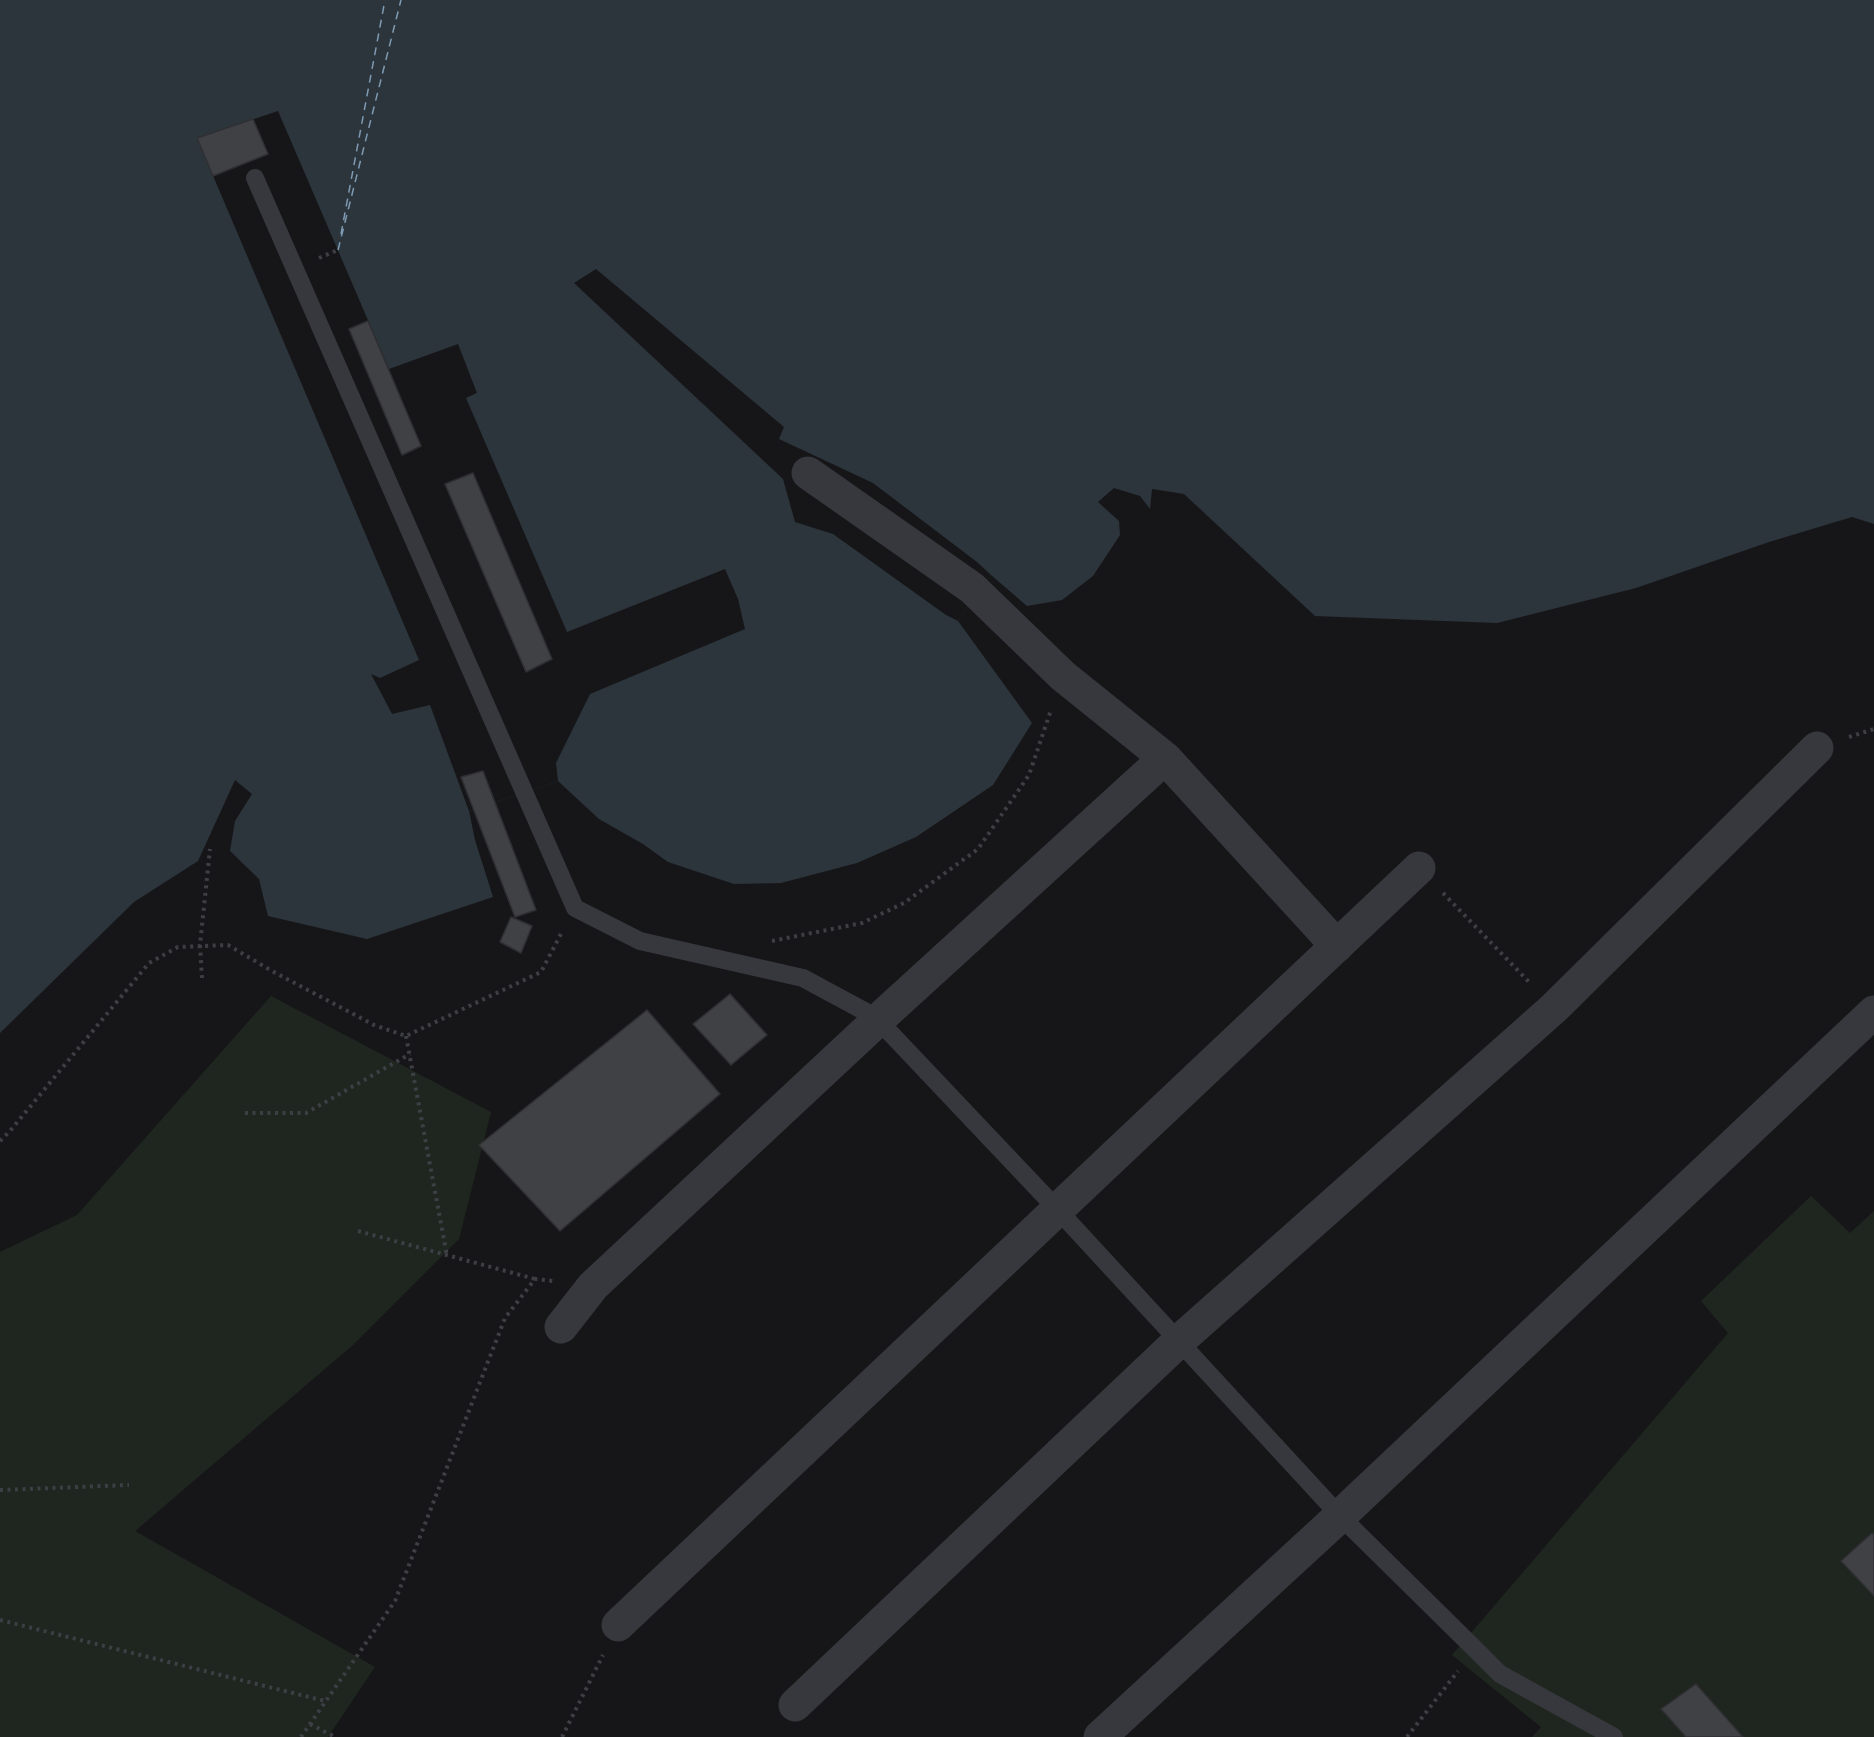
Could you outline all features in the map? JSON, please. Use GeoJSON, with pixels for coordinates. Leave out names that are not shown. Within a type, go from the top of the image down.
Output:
{"type":"FeatureCollection","features":[{"type":"Feature","properties":{"kind":"street"},"geometry":{"type":"LineString","coordinates":[[808,473],[972,588],[1063,676],[1165,758],[1337,946]]}},
{"type":"Feature","properties":{"kind":"street"},"geometry":{"type":"LineString","coordinates":[[795,1705],[1179,1341],[1554,1008],[1816,748]]}},
{"type":"Feature","properties":{"kind":"street"},"geometry":{"type":"LineString","coordinates":[[561,1327],[593,1286],[878,1020],[1165,758]]}},
{"type":"Feature","properties":{"kind":"street"},"geometry":{"type":"LineString","coordinates":[[618,1625],[1419,868]]}},
{"type":"Feature","properties":{"kind":"street"},"geometry":{"type":"LineString","coordinates":[[1100,1737],[1340,1516],[1874,1012]]}},
{"type":"Feature","properties":{"kind":"lane"},"geometry":{"type":"LineString","coordinates":[[255,178],[575,908],[640,940],[803,978],[878,1020],[1057,1209],[1340,1516],[1500,1674],[1614,1737]]}},
{"type":"Feature","properties":{"kind":"path"},"geometry":{"type":"LineString","coordinates":[[772,942],[862,923],[904,903],[978,849],[1029,776],[1063,676]]}},
{"type":"Feature","properties":{"kind":"path"},"geometry":{"type":"LineString","coordinates":[[202,978],[200,945],[210,849]]}},
{"type":"Feature","properties":{"kind":"path"},"geometry":{"type":"LineString","coordinates":[[1419,868],[1554,1008]]}},
{"type":"Feature","properties":{"kind":"path"},"geometry":{"type":"LineString","coordinates":[[0,1141],[149,963],[178,947],[228,945],[374,1025],[406,1036],[541,972],[575,908]]}},
{"type":"Feature","properties":{"kind":"path"},"geometry":{"type":"LineString","coordinates":[[406,1036],[447,1256]]}},
{"type":"Feature","properties":{"kind":"path"},"geometry":{"type":"LineString","coordinates":[[245,1113],[306,1113],[410,1053]]}},
{"type":"Feature","properties":{"kind":"path"},"geometry":{"type":"LineString","coordinates":[[358,1231],[535,1279],[593,1286]]}},
{"type":"Feature","properties":{"kind":"path"},"geometry":{"type":"LineString","coordinates":[[301,1737],[395,1601],[505,1318],[535,1279]]}},
{"type":"Feature","properties":{"kind":"path"},"geometry":{"type":"LineString","coordinates":[[0,1490],[129,1485]]}},
{"type":"Feature","properties":{"kind":"path"},"geometry":{"type":"LineString","coordinates":[[0,1620],[325,1701]]}},
{"type":"Feature","properties":{"kind":"path"},"geometry":{"type":"LineString","coordinates":[[562,1737],[618,1625]]}},
{"type":"Feature","properties":{"kind":"path"},"geometry":{"type":"LineString","coordinates":[[1407,1737],[1476,1650]]}},
{"type":"Feature","properties":{"kind":"path"},"geometry":{"type":"LineString","coordinates":[[310,1724],[335,1737]]}},
{"type":"Feature","properties":{"kind":"shaded area"},"geometry":{"type":"Polygon","coordinates":[[[0,0],[1874,0],[1874,524],[1852,517],[1769,542],[1636,588],[1497,623],[1315,616],[1184,494],[1152,489],[1150,509],[1140,496],[1114,488],[1098,502],[1119,521],[1120,535],[1093,576],[1062,600],[1027,606],[991,575],[958,621],[1032,723],[993,785],[916,837],[857,863],[781,883],[734,884],[668,862],[643,844],[599,819],[558,781],[469,811],[475,840],[493,897],[367,939],[268,916],[259,879],[230,851],[235,821],[252,794],[235,780],[198,861],[134,902],[0,1033],[0,0]]]}},
{"type":"Feature","properties":{"kind":"shaded area"},"geometry":{"type":"Polygon","coordinates":[[[271,996],[491,1112],[459,1239],[353,1345],[135,1531],[375,1667],[328,1737],[0,1737],[0,1252],[77,1215],[271,996]]]}},
{"type":"Feature","properties":{"kind":"shaded area"},"geometry":{"type":"Polygon","coordinates":[[[1811,1196],[1850,1233],[1874,1211],[1874,1737],[1532,1737],[1541,1727],[1452,1655],[1728,1333],[1701,1301],[1811,1196]]]}},
{"type":"Feature","properties":{"kind":"pier"},"geometry":{"type":"Polygon","coordinates":[[[278,111],[389,369],[458,344],[477,393],[466,398],[567,632],[725,569],[738,599],[745,629],[590,694],[556,763],[558,781],[469,811],[430,705],[392,714],[371,674],[380,678],[419,660],[197,138],[278,111]]]}},
{"type":"Feature","properties":{"kind":"pier"},"geometry":{"type":"Polygon","coordinates":[[[596,269],[784,427],[779,439],[873,483],[991,575],[958,621],[946,615],[833,534],[795,522],[783,479],[574,283],[596,269]]]}},
{"type":"Feature","properties":{"kind":"building"},"geometry":{"type":"Polygon","coordinates":[[[253,119],[268,154],[213,176],[197,138],[253,119]]]}},
{"type":"Feature","properties":{"kind":"building"},"geometry":{"type":"Polygon","coordinates":[[[368,321],[421,446],[402,455],[349,329],[368,321]]]}},
{"type":"Feature","properties":{"kind":"building"},"geometry":{"type":"Polygon","coordinates":[[[473,473],[552,659],[526,672],[445,484],[473,473]]]}},
{"type":"Feature","properties":{"kind":"building"},"geometry":{"type":"Polygon","coordinates":[[[483,771],[536,910],[515,917],[461,777],[483,771]]]}},
{"type":"Feature","properties":{"kind":"building"},"geometry":{"type":"Polygon","coordinates":[[[511,917],[532,926],[521,953],[500,942],[511,917]]]}},
{"type":"Feature","properties":{"kind":"building"},"geometry":{"type":"Polygon","coordinates":[[[730,994],[767,1035],[731,1065],[693,1024],[730,994]]]}},
{"type":"Feature","properties":{"kind":"building"},"geometry":{"type":"Polygon","coordinates":[[[647,1010],[720,1094],[560,1231],[479,1145],[647,1010]]]}},
{"type":"Feature","properties":{"kind":"building"},"geometry":{"type":"Polygon","coordinates":[[[1872,1533],[1874,1535],[1874,1596],[1841,1561],[1872,1533]]]}},
{"type":"Feature","properties":{"kind":"building"},"geometry":{"type":"Polygon","coordinates":[[[1696,1684],[1743,1737],[1686,1737],[1661,1709],[1696,1684]]]}},
{"type":"Feature","properties":{"kind":"ferry route"},"geometry":{"type":"LineString","coordinates":[[341,234],[385,0]]}},
{"type":"Feature","properties":{"kind":"ferry route"},"geometry":{"type":"LineString","coordinates":[[338,250],[401,0]]}}]}
